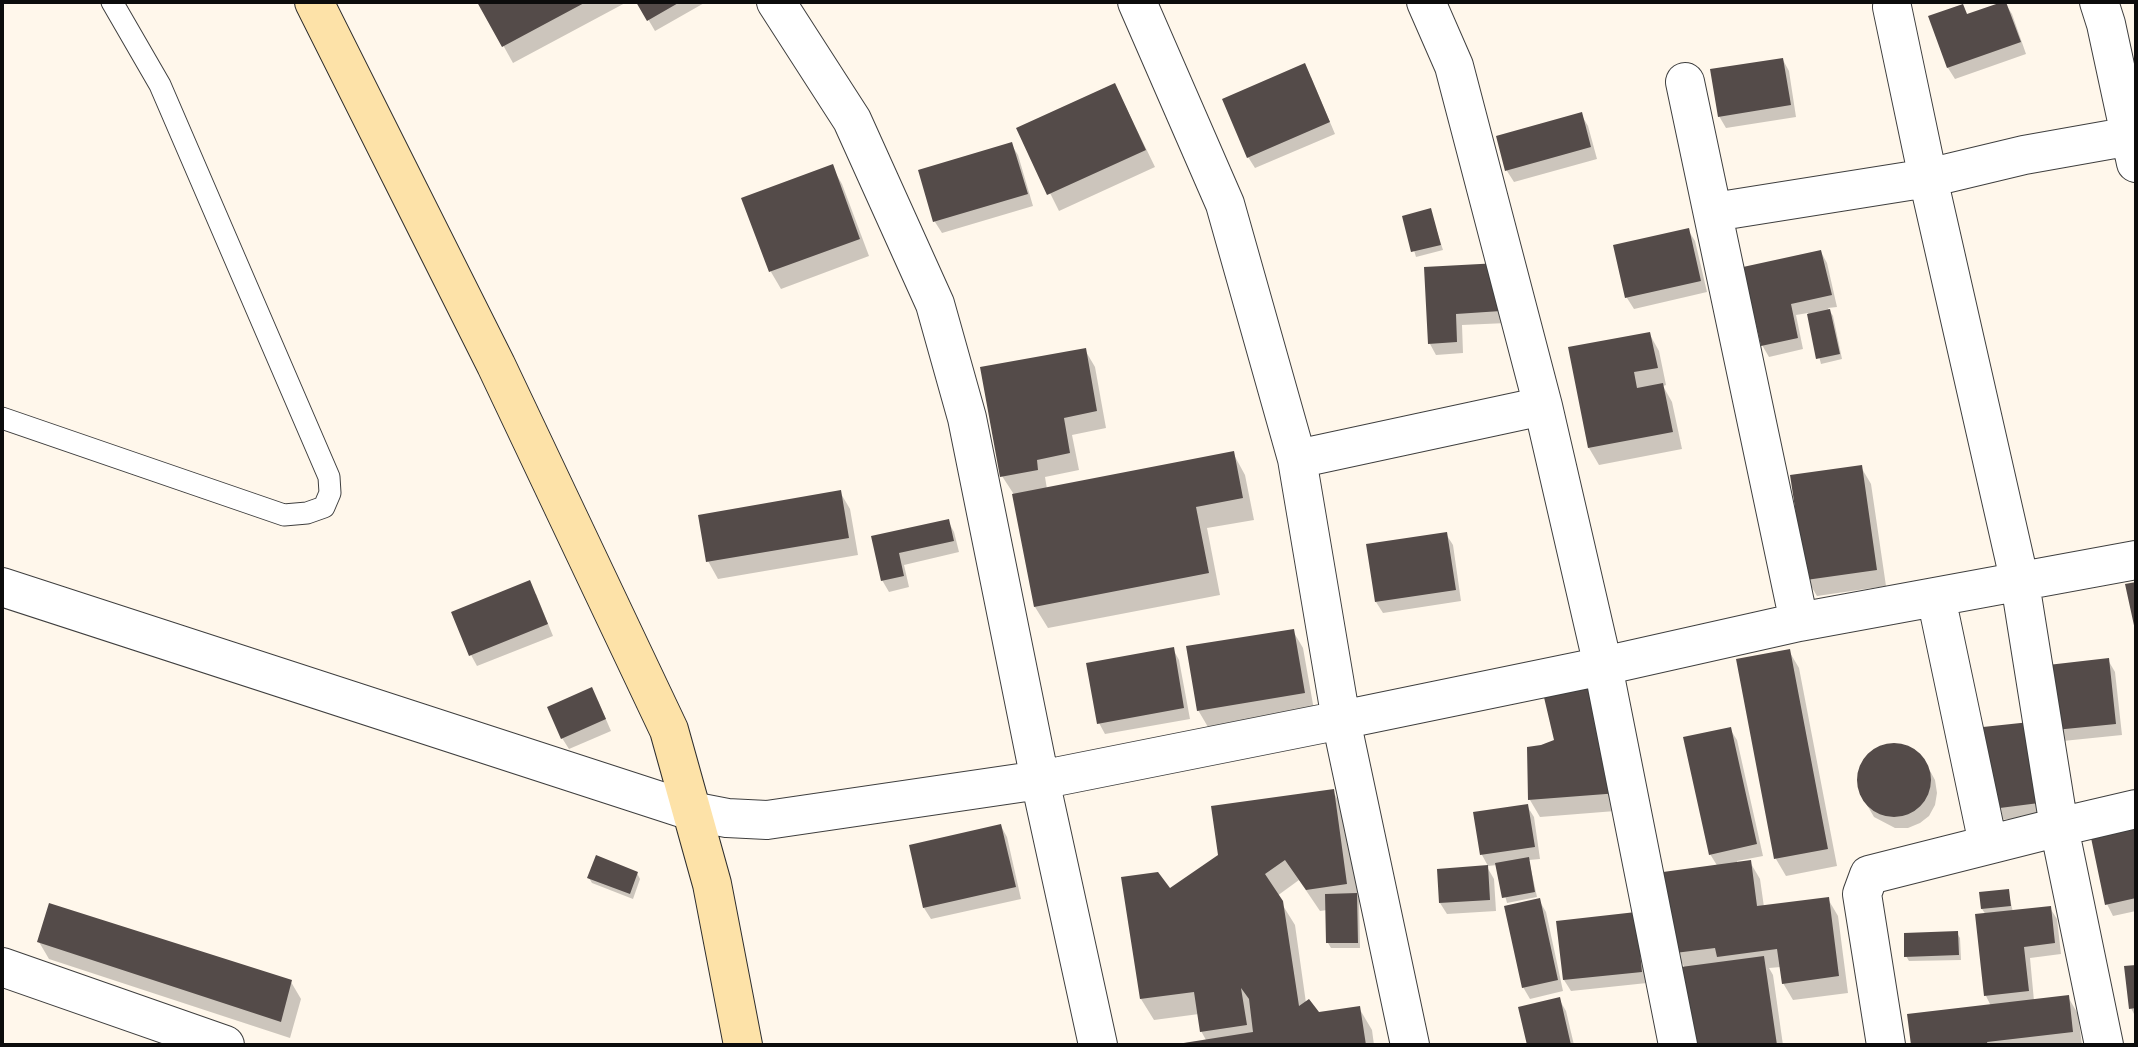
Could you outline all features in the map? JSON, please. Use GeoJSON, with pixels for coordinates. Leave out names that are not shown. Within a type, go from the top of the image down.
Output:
{"type":"FeatureCollection","features":[{"type":"Feature","properties":{"kind":"street"},"geometry":{"type":"LineString","coordinates":[[314,2],[496,365],[669,730],[712,884],[743,1045]]}},
{"type":"Feature","properties":{"kind":"street"},"geometry":{"type":"LineString","coordinates":[[776,2],[852,120],[935,304],[967,418],[1098,1045]]}},
{"type":"Feature","properties":{"kind":"street"},"geometry":{"type":"LineString","coordinates":[[1136,2],[1225,204],[1297,459],[1341,720],[1410,1045]]}},
{"type":"Feature","properties":{"kind":"street"},"geometry":{"type":"LineString","coordinates":[[1426,2],[1454,66],[1543,406],[1603,666],[1678,1045]]}},
{"type":"Feature","properties":{"kind":"street"},"geometry":{"type":"LineString","coordinates":[[1714,212],[1928,178],[2024,155],[2133,150],[2099,2]]}},
{"type":"Feature","properties":{"kind":"street"},"geometry":{"type":"LineString","coordinates":[[1892,7],[2020,583],[2059,827],[2105,1045]]}},
{"type":"Feature","properties":{"kind":"street"},"geometry":{"type":"LineString","coordinates":[[1685,82],[1799,622]]}},
{"type":"Feature","properties":{"kind":"street"},"geometry":{"type":"LineString","coordinates":[[1297,459],[1543,406]]}},
{"type":"Feature","properties":{"kind":"street"},"geometry":{"type":"LineString","coordinates":[[2,587],[691,811],[727,818],[767,820],[1041,780],[1603,666],[1799,622],[2136,560]]}},
{"type":"Feature","properties":{"kind":"street"},"geometry":{"type":"LineString","coordinates":[[1936,597],[1989,844]]}},
{"type":"Feature","properties":{"kind":"street"},"geometry":{"type":"LineString","coordinates":[[1886,1045],[1862,894],[1869,875],[2136,809]]}},
{"type":"Feature","properties":{"kind":"street"},"geometry":{"type":"LineString","coordinates":[[2,968],[225,1045]]}},
{"type":"Feature","properties":{"kind":"lane"},"geometry":{"type":"LineString","coordinates":[[2,418],[284,515],[307,513],[324,507],[330,493],[329,477],[160,85],[112,2]]}},
{"type":"Feature","properties":{"kind":"building"},"geometry":{"type":"Polygon","coordinates":[[[477,2],[586,2],[502,47],[477,2]]]}},
{"type":"Feature","properties":{"kind":"building"},"geometry":{"type":"Polygon","coordinates":[[[636,2],[680,2],[647,21],[636,2]]]}},
{"type":"Feature","properties":{"kind":"building"},"geometry":{"type":"Polygon","coordinates":[[[2006,2],[2021,42],[1947,68],[1928,16],[1963,4],[1967,14],[2006,2]]]}},
{"type":"Feature","properties":{"kind":"building"},"geometry":{"type":"Polygon","coordinates":[[[1783,58],[1791,105],[1718,117],[1710,69],[1783,58]]]}},
{"type":"Feature","properties":{"kind":"building"},"geometry":{"type":"Polygon","coordinates":[[[1305,63],[1330,122],[1247,158],[1222,99],[1305,63]]]}},
{"type":"Feature","properties":{"kind":"building"},"geometry":{"type":"Polygon","coordinates":[[[1115,83],[1146,150],[1047,195],[1016,128],[1115,83]]]}},
{"type":"Feature","properties":{"kind":"building"},"geometry":{"type":"Polygon","coordinates":[[[1582,112],[1591,147],[1505,171],[1496,136],[1582,112]]]}},
{"type":"Feature","properties":{"kind":"building"},"geometry":{"type":"Polygon","coordinates":[[[1012,142],[1028,194],[933,222],[918,170],[1012,142]]]}},
{"type":"Feature","properties":{"kind":"building"},"geometry":{"type":"Polygon","coordinates":[[[833,164],[860,239],[769,272],[741,198],[833,164]]]}},
{"type":"Feature","properties":{"kind":"building"},"geometry":{"type":"Polygon","coordinates":[[[1431,208],[1441,245],[1411,252],[1402,216],[1431,208]]]}},
{"type":"Feature","properties":{"kind":"building"},"geometry":{"type":"Polygon","coordinates":[[[1689,228],[1701,281],[1625,298],[1613,245],[1689,228]]]}},
{"type":"Feature","properties":{"kind":"building"},"geometry":{"type":"Polygon","coordinates":[[[1821,250],[1832,295],[1791,304],[1798,338],[1761,346],[1743,267],[1821,250]]]}},
{"type":"Feature","properties":{"kind":"building"},"geometry":{"type":"Polygon","coordinates":[[[1499,263],[1501,311],[1456,314],[1457,342],[1428,344],[1424,267],[1499,263]]]}},
{"type":"Feature","properties":{"kind":"building"},"geometry":{"type":"Polygon","coordinates":[[[1830,309],[1840,354],[1816,359],[1807,314],[1830,309]]]}},
{"type":"Feature","properties":{"kind":"building"},"geometry":{"type":"Polygon","coordinates":[[[1650,332],[1658,368],[1634,372],[1637,388],[1663,383],[1673,432],[1588,448],[1568,347],[1650,332]]]}},
{"type":"Feature","properties":{"kind":"building"},"geometry":{"type":"Polygon","coordinates":[[[1086,348],[1097,411],[1064,418],[1070,453],[1037,460],[1038,470],[1000,477],[980,367],[1086,348]]]}},
{"type":"Feature","properties":{"kind":"building"},"geometry":{"type":"Polygon","coordinates":[[[1234,451],[1243,498],[1196,507],[1209,573],[1034,607],[1012,494],[1234,451]]]}},
{"type":"Feature","properties":{"kind":"building"},"geometry":{"type":"Polygon","coordinates":[[[1862,465],[1877,570],[1806,580],[1790,475],[1862,465]]]}},
{"type":"Feature","properties":{"kind":"building"},"geometry":{"type":"Polygon","coordinates":[[[841,490],[849,538],[706,562],[698,515],[841,490]]]}},
{"type":"Feature","properties":{"kind":"building"},"geometry":{"type":"Polygon","coordinates":[[[949,519],[954,541],[899,553],[904,576],[881,581],[871,536],[949,519]]]}},
{"type":"Feature","properties":{"kind":"building"},"geometry":{"type":"Polygon","coordinates":[[[1447,532],[1456,590],[1375,602],[1366,544],[1447,532]]]}},
{"type":"Feature","properties":{"kind":"building"},"geometry":{"type":"Polygon","coordinates":[[[530,580],[548,624],[469,656],[451,612],[530,580]]]}},
{"type":"Feature","properties":{"kind":"building"},"geometry":{"type":"Polygon","coordinates":[[[2136,582],[2136,630],[2135,630],[2125,584],[2136,582]]]}},
{"type":"Feature","properties":{"kind":"building"},"geometry":{"type":"Polygon","coordinates":[[[1294,629],[1305,693],[1197,711],[1186,646],[1294,629]]]}},
{"type":"Feature","properties":{"kind":"building"},"geometry":{"type":"Polygon","coordinates":[[[1174,647],[1184,708],[1097,724],[1086,663],[1174,647]]]}},
{"type":"Feature","properties":{"kind":"building"},"geometry":{"type":"Polygon","coordinates":[[[1790,649],[1828,849],[1774,859],[1736,659],[1790,649]]]}},
{"type":"Feature","properties":{"kind":"building"},"geometry":{"type":"Polygon","coordinates":[[[2109,658],[2116,724],[2055,730],[2048,665],[2109,658]]]}},
{"type":"Feature","properties":{"kind":"building"},"geometry":{"type":"Polygon","coordinates":[[[1589,681],[1619,793],[1528,800],[1527,747],[1554,740],[1543,693],[1589,681]]]}},
{"type":"Feature","properties":{"kind":"building"},"geometry":{"type":"Polygon","coordinates":[[[592,687],[606,719],[561,739],[547,707],[592,687]]]}},
{"type":"Feature","properties":{"kind":"building"},"geometry":{"type":"Polygon","coordinates":[[[2030,722],[2039,803],[1992,809],[1983,727],[2030,722]]]}},
{"type":"Feature","properties":{"kind":"building"},"geometry":{"type":"Polygon","coordinates":[[[1731,727],[1757,844],[1709,855],[1683,737],[1731,727]]]}},
{"type":"Feature","properties":{"kind":"building"},"geometry":{"type":"Polygon","coordinates":[[[1901,743],[1921,753],[1929,766],[1929,794],[1921,807],[1908,815],[1887,817],[1867,807],[1859,794],[1857,773],[1867,753],[1880,745],[1901,743]]]}},
{"type":"Feature","properties":{"kind":"building"},"geometry":{"type":"Polygon","coordinates":[[[1334,789],[1347,884],[1306,890],[1285,860],[1265,874],[1283,901],[1299,1006],[1309,999],[1319,1012],[1360,1006],[1366,1045],[1171,1045],[1253,1032],[1249,999],[1241,988],[1247,1025],[1200,1032],[1194,992],[1140,999],[1121,877],[1158,872],[1170,888],[1218,855],[1211,806],[1334,789]]]}},
{"type":"Feature","properties":{"kind":"building"},"geometry":{"type":"Polygon","coordinates":[[[1528,804],[1535,847],[1480,855],[1473,812],[1528,804]]]}},
{"type":"Feature","properties":{"kind":"building"},"geometry":{"type":"Polygon","coordinates":[[[2136,823],[2136,898],[2105,905],[2090,833],[2136,823]]]}},
{"type":"Feature","properties":{"kind":"building"},"geometry":{"type":"Polygon","coordinates":[[[1001,824],[1016,887],[923,908],[909,845],[1001,824]]]}},
{"type":"Feature","properties":{"kind":"building"},"geometry":{"type":"Polygon","coordinates":[[[596,855],[638,872],[630,894],[587,878],[596,855]]]}},
{"type":"Feature","properties":{"kind":"building"},"geometry":{"type":"Polygon","coordinates":[[[1529,857],[1535,892],[1502,898],[1495,863],[1529,857]]]}},
{"type":"Feature","properties":{"kind":"building"},"geometry":{"type":"Polygon","coordinates":[[[1751,860],[1757,906],[1829,897],[1839,976],[1782,984],[1777,949],[1717,957],[1715,948],[1675,953],[1663,872],[1751,860]]]}},
{"type":"Feature","properties":{"kind":"building"},"geometry":{"type":"Polygon","coordinates":[[[1488,865],[1490,900],[1439,903],[1437,869],[1488,865]]]}},
{"type":"Feature","properties":{"kind":"building"},"geometry":{"type":"Polygon","coordinates":[[[2009,889],[2011,906],[1981,909],[1979,892],[2009,889]]]}},
{"type":"Feature","properties":{"kind":"building"},"geometry":{"type":"Polygon","coordinates":[[[1357,893],[1358,943],[1326,943],[1325,894],[1357,893]]]}},
{"type":"Feature","properties":{"kind":"building"},"geometry":{"type":"Polygon","coordinates":[[[1540,898],[1558,980],[1522,988],[1504,906],[1540,898]]]}},
{"type":"Feature","properties":{"kind":"building"},"geometry":{"type":"Polygon","coordinates":[[[49,903],[292,980],[281,1022],[37,942],[49,903]]]}},
{"type":"Feature","properties":{"kind":"building"},"geometry":{"type":"Polygon","coordinates":[[[2051,906],[2055,943],[2024,947],[2029,991],[1984,996],[1975,914],[2051,906]]]}},
{"type":"Feature","properties":{"kind":"building"},"geometry":{"type":"Polygon","coordinates":[[[1636,912],[1642,972],[1563,980],[1556,921],[1636,912]]]}},
{"type":"Feature","properties":{"kind":"building"},"geometry":{"type":"Polygon","coordinates":[[[1958,931],[1959,955],[1904,957],[1904,933],[1958,931]]]}},
{"type":"Feature","properties":{"kind":"building"},"geometry":{"type":"Polygon","coordinates":[[[1764,956],[1777,1045],[1692,1045],[1681,967],[1764,956]]]}},
{"type":"Feature","properties":{"kind":"building"},"geometry":{"type":"Polygon","coordinates":[[[2136,965],[2136,1008],[2129,1009],[2124,966],[2136,965]]]}},
{"type":"Feature","properties":{"kind":"building"},"geometry":{"type":"Polygon","coordinates":[[[2069,995],[2073,1032],[1987,1042],[1988,1045],[1911,1045],[1907,1014],[2069,995]]]}},
{"type":"Feature","properties":{"kind":"building"},"geometry":{"type":"Polygon","coordinates":[[[1560,997],[1571,1045],[1527,1045],[1518,1007],[1560,997]]]}}]}
